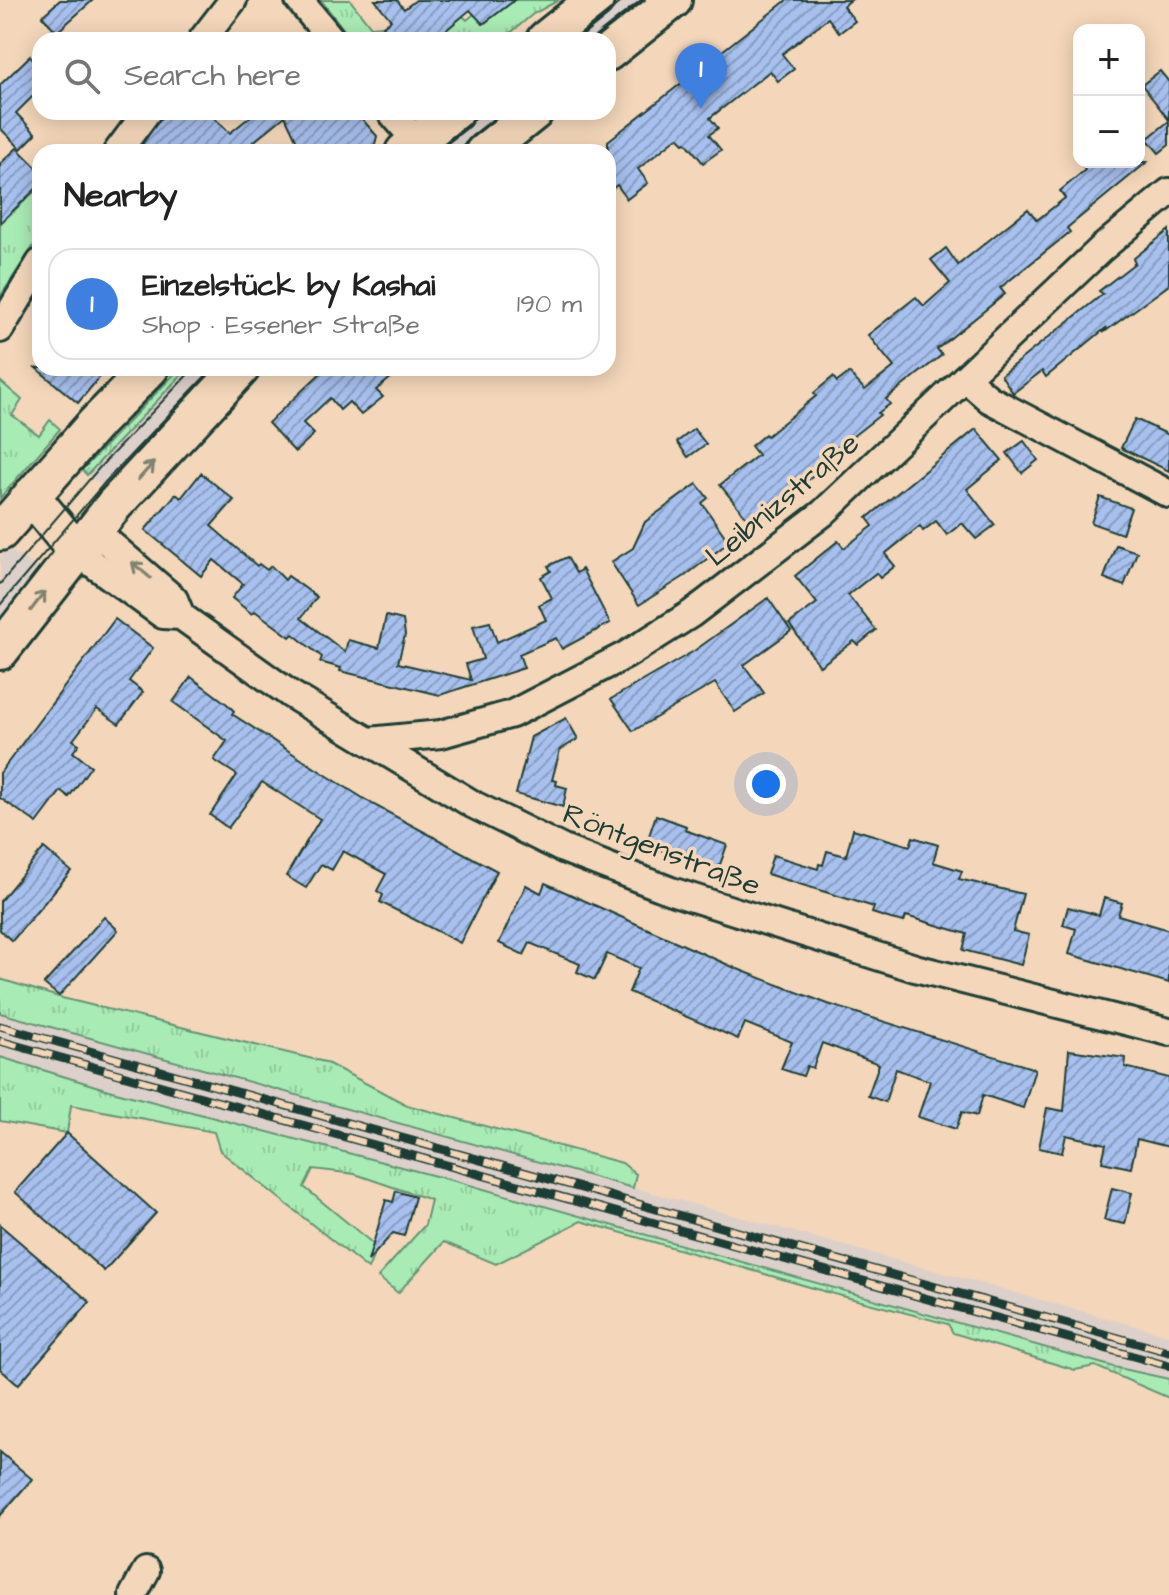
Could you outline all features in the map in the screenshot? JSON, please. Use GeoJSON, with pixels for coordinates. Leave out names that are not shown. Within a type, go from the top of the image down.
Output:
{"type":"FeatureCollection","features":[{"type":"Feature","properties":{"kind":"main road"},"geometry":{"type":"LineString","coordinates":[[555,32],[595,0]]}},
{"type":"Feature","properties":{"kind":"main road"},"geometry":{"type":"LineString","coordinates":[[616,46],[673,0]]}},
{"type":"Feature","properties":{"kind":"main road"},"geometry":{"type":"LineString","coordinates":[[414,144],[445,120]]}},
{"type":"Feature","properties":{"kind":"main road"},"geometry":{"type":"LineString","coordinates":[[494,144],[524,120]]}},
{"type":"Feature","properties":{"kind":"main road"},"geometry":{"type":"LineString","coordinates":[[0,532],[143,376]]}},
{"type":"Feature","properties":{"kind":"main road"},"geometry":{"type":"LineString","coordinates":[[0,651],[86,541],[234,376]]}},
{"type":"Feature","properties":{"kind":"main road"},"geometry":{"type":"LineString","coordinates":[[31,496],[86,541]]}},
{"type":"Feature","properties":{"kind":"street"},"geometry":{"type":"LineString","coordinates":[[208,32],[233,0]]}},
{"type":"Feature","properties":{"kind":"street"},"geometry":{"type":"LineString","coordinates":[[299,0],[325,32]]}},
{"type":"Feature","properties":{"kind":"street"},"geometry":{"type":"LineString","coordinates":[[123,144],[141,120]]}},
{"type":"Feature","properties":{"kind":"street"},"geometry":{"type":"LineString","coordinates":[[395,120],[408,144]]}},
{"type":"Feature","properties":{"kind":"street","name":"Leibnizstraße"},"geometry":{"type":"LineString","coordinates":[[369,741],[441,734],[512,714],[626,655],[691,614],[823,513],[1101,249],[1169,192]]}},
{"type":"Feature","properties":{"kind":"street"},"geometry":{"type":"LineString","coordinates":[[0,329],[32,276]]}},
{"type":"Feature","properties":{"kind":"street"},"geometry":{"type":"LineString","coordinates":[[965,378],[989,399],[1169,494]]}},
{"type":"Feature","properties":{"kind":"street","name":"Röntgenstraße"},"geometry":{"type":"LineString","coordinates":[[86,541],[163,615],[181,616],[290,694],[487,811],[563,849],[671,891],[915,968],[1169,1032]]}},
{"type":"Feature","properties":{"kind":"street"},"geometry":{"type":"LineString","coordinates":[[133,1595],[146,1571]]}},
{"type":"Feature","properties":{"kind":"shaded area"},"geometry":{"type":"Polygon","coordinates":[[[613,0],[654,0],[614,32],[573,32],[613,0]]]}},
{"type":"Feature","properties":{"kind":"shaded area"},"geometry":{"type":"Polygon","coordinates":[[[463,120],[504,120],[475,144],[433,144],[463,120]]]}},
{"type":"Feature","properties":{"kind":"shaded area"},"geometry":{"type":"Polygon","coordinates":[[[180,376],[216,376],[105,488],[87,475],[180,376]]]}},
{"type":"Feature","properties":{"kind":"shaded area"},"geometry":{"type":"Polygon","coordinates":[[[7,548],[44,572],[0,629],[0,557],[7,548]]]}},
{"type":"Feature","properties":{"kind":"shaded area"},"geometry":{"type":"Polygon","coordinates":[[[0,1013],[1169,1335],[1169,1379],[1114,1367],[466,1184],[112,1091],[0,1057],[0,1013]]]}},
{"type":"Feature","properties":{"kind":"green space"},"geometry":{"type":"Polygon","coordinates":[[[321,0],[350,0],[371,27],[383,26],[388,32],[346,32],[321,0]]]}},
{"type":"Feature","properties":{"kind":"green space"},"geometry":{"type":"Polygon","coordinates":[[[504,0],[559,0],[533,14],[512,32],[444,32],[463,16],[467,20],[474,14],[484,24],[507,6],[504,0]]]}},
{"type":"Feature","properties":{"kind":"green space"},"geometry":{"type":"Polygon","coordinates":[[[32,194],[32,248],[0,297],[0,224],[32,194]]]}},
{"type":"Feature","properties":{"kind":"green space"},"geometry":{"type":"Polygon","coordinates":[[[172,376],[180,376],[87,475],[82,470],[172,376]]]}},
{"type":"Feature","properties":{"kind":"green space"},"geometry":{"type":"Polygon","coordinates":[[[0,381],[22,400],[12,415],[39,435],[50,420],[60,429],[0,498],[0,381]]]}},
{"type":"Feature","properties":{"kind":"green space"},"geometry":{"type":"Polygon","coordinates":[[[0,979],[62,998],[325,1062],[407,1105],[622,1163],[636,1174],[633,1188],[0,1013],[0,979]]]}},
{"type":"Feature","properties":{"kind":"green space"},"geometry":{"type":"Polygon","coordinates":[[[0,1057],[112,1091],[466,1184],[1114,1367],[1169,1379],[1169,1398],[1095,1366],[1075,1370],[953,1333],[948,1324],[581,1221],[496,1264],[444,1242],[398,1293],[378,1277],[425,1225],[431,1200],[355,1174],[313,1169],[304,1187],[377,1247],[368,1269],[220,1151],[214,1132],[71,1105],[67,1133],[0,1121],[0,1057]]]}},
{"type":"Feature","properties":{"kind":"building"},"geometry":{"type":"Polygon","coordinates":[[[60,0],[93,0],[57,32],[42,16],[60,0]]]}},
{"type":"Feature","properties":{"kind":"building"},"geometry":{"type":"Polygon","coordinates":[[[375,0],[397,0],[404,9],[416,0],[515,0],[483,24],[470,10],[444,32],[388,32],[383,26],[391,20],[375,0]]]}},
{"type":"Feature","properties":{"kind":"building"},"geometry":{"type":"Polygon","coordinates":[[[787,0],[851,0],[843,6],[855,21],[839,33],[828,18],[782,54],[794,69],[778,81],[770,71],[710,118],[718,128],[709,135],[721,150],[703,163],[678,137],[638,169],[648,183],[627,199],[616,186],[616,144],[608,144],[787,0]]]}},
{"type":"Feature","properties":{"kind":"building"},"geometry":{"type":"Polygon","coordinates":[[[30,56],[32,58],[32,97],[16,113],[36,134],[21,149],[0,128],[0,85],[30,56]]]}},
{"type":"Feature","properties":{"kind":"building"},"geometry":{"type":"Polygon","coordinates":[[[1160,71],[1169,82],[1169,120],[1145,89],[1145,83],[1160,71]]]}},
{"type":"Feature","properties":{"kind":"building"},"geometry":{"type":"Polygon","coordinates":[[[159,120],[216,120],[230,133],[246,120],[280,120],[251,144],[142,144],[159,120]]]}},
{"type":"Feature","properties":{"kind":"building"},"geometry":{"type":"Polygon","coordinates":[[[287,120],[363,120],[377,136],[375,144],[298,144],[287,120]]]}},
{"type":"Feature","properties":{"kind":"building"},"geometry":{"type":"Polygon","coordinates":[[[1169,121],[1169,145],[1159,153],[1147,139],[1169,121]]]}},
{"type":"Feature","properties":{"kind":"building"},"geometry":{"type":"Polygon","coordinates":[[[17,148],[32,163],[32,193],[0,223],[0,164],[17,148]]]}},
{"type":"Feature","properties":{"kind":"building"},"geometry":{"type":"Polygon","coordinates":[[[1084,168],[1140,168],[1067,228],[1070,232],[1000,288],[1005,294],[937,349],[942,355],[886,399],[890,404],[878,413],[880,415],[834,451],[839,456],[752,524],[720,485],[758,455],[751,446],[816,396],[814,393],[833,377],[837,382],[849,373],[865,390],[894,367],[868,335],[916,297],[924,306],[950,283],[931,260],[946,248],[958,265],[1028,209],[1037,220],[1065,198],[1060,191],[1085,170],[1084,168]]]}},
{"type":"Feature","properties":{"kind":"building"},"geometry":{"type":"Polygon","coordinates":[[[1169,230],[1169,285],[1103,333],[1107,327],[1046,377],[1042,371],[1013,393],[1001,375],[1103,294],[1099,291],[1135,263],[1133,259],[1169,230]]]}},
{"type":"Feature","properties":{"kind":"building"},"geometry":{"type":"Polygon","coordinates":[[[46,376],[100,376],[78,403],[46,376]]]}},
{"type":"Feature","properties":{"kind":"building"},"geometry":{"type":"Polygon","coordinates":[[[318,376],[393,376],[376,390],[383,397],[361,415],[349,402],[340,410],[330,398],[303,423],[314,434],[295,452],[268,423],[318,376]]]}},
{"type":"Feature","properties":{"kind":"building"},"geometry":{"type":"Polygon","coordinates":[[[1135,419],[1169,435],[1169,471],[1121,448],[1135,419]]]}},
{"type":"Feature","properties":{"kind":"building"},"geometry":{"type":"Polygon","coordinates":[[[694,429],[706,444],[688,457],[677,442],[694,429]]]}},
{"type":"Feature","properties":{"kind":"building"},"geometry":{"type":"Polygon","coordinates":[[[976,429],[1002,460],[967,489],[995,525],[976,539],[962,523],[947,535],[936,521],[923,531],[920,526],[885,554],[895,566],[880,578],[876,573],[848,595],[876,630],[858,645],[854,641],[820,666],[789,624],[817,603],[795,576],[838,541],[844,548],[873,526],[867,518],[976,429]]]}},
{"type":"Feature","properties":{"kind":"building"},"geometry":{"type":"Polygon","coordinates":[[[1024,441],[1038,460],[1022,473],[1007,453],[1024,441]]]}},
{"type":"Feature","properties":{"kind":"building"},"geometry":{"type":"Polygon","coordinates":[[[201,473],[234,500],[211,526],[257,566],[259,564],[267,570],[271,566],[285,580],[288,576],[317,597],[301,618],[345,652],[348,640],[379,648],[386,616],[403,620],[405,635],[398,663],[471,680],[466,664],[483,659],[473,626],[490,622],[497,642],[546,620],[539,605],[552,598],[541,577],[551,571],[548,566],[567,557],[576,573],[582,569],[610,623],[562,649],[556,638],[519,654],[524,668],[440,695],[340,671],[341,668],[320,662],[322,657],[293,634],[290,637],[232,598],[243,584],[214,560],[201,576],[145,530],[176,494],[181,498],[201,473]]]}},
{"type":"Feature","properties":{"kind":"building"},"geometry":{"type":"Polygon","coordinates":[[[697,484],[708,498],[702,503],[729,542],[685,576],[639,605],[611,562],[633,548],[645,522],[697,484]]]}},
{"type":"Feature","properties":{"kind":"building"},"geometry":{"type":"Polygon","coordinates":[[[1100,497],[1131,508],[1122,534],[1091,523],[1100,497]]]}},
{"type":"Feature","properties":{"kind":"building"},"geometry":{"type":"Polygon","coordinates":[[[1116,545],[1137,552],[1124,586],[1104,578],[1116,545]]]}},
{"type":"Feature","properties":{"kind":"building"},"geometry":{"type":"Polygon","coordinates":[[[768,598],[791,631],[744,665],[764,693],[735,712],[715,683],[633,731],[611,699],[694,651],[768,598]]]}},
{"type":"Feature","properties":{"kind":"building"},"geometry":{"type":"Polygon","coordinates":[[[115,619],[153,648],[129,681],[143,692],[119,724],[97,709],[73,740],[79,744],[73,752],[91,766],[69,797],[61,791],[37,823],[0,798],[0,773],[115,619]]]}},
{"type":"Feature","properties":{"kind":"building"},"geometry":{"type":"Polygon","coordinates":[[[191,677],[227,704],[234,711],[232,714],[315,768],[374,805],[497,871],[460,943],[380,902],[383,895],[377,891],[386,874],[343,851],[332,870],[321,864],[306,888],[286,876],[320,819],[262,782],[228,828],[210,815],[237,775],[214,760],[227,741],[173,702],[191,677]]]}},
{"type":"Feature","properties":{"kind":"building"},"geometry":{"type":"Polygon","coordinates":[[[566,718],[578,739],[560,750],[552,780],[557,781],[556,785],[567,788],[563,807],[516,794],[531,737],[566,718]]]}},
{"type":"Feature","properties":{"kind":"building"},"geometry":{"type":"Polygon","coordinates":[[[656,815],[686,826],[685,830],[727,845],[718,870],[646,845],[656,815]]]}},
{"type":"Feature","properties":{"kind":"building"},"geometry":{"type":"Polygon","coordinates":[[[853,829],[910,846],[913,837],[938,845],[933,862],[962,871],[959,879],[1023,894],[1013,931],[1029,935],[1021,965],[963,950],[967,934],[906,916],[904,922],[891,919],[872,913],[874,907],[767,874],[773,855],[818,869],[819,864],[823,865],[827,851],[846,856],[853,829]]]}},
{"type":"Feature","properties":{"kind":"building"},"geometry":{"type":"Polygon","coordinates":[[[44,848],[71,871],[12,941],[0,930],[0,901],[44,848]]]}},
{"type":"Feature","properties":{"kind":"building"},"geometry":{"type":"Polygon","coordinates":[[[545,883],[735,968],[828,1004],[1035,1069],[1023,1108],[983,1095],[977,1116],[962,1112],[956,1129],[918,1117],[930,1081],[896,1069],[885,1102],[868,1096],[879,1064],[822,1043],[813,1068],[807,1066],[803,1076],[781,1069],[792,1042],[745,1023],[738,1039],[629,992],[639,968],[607,954],[595,980],[577,972],[580,964],[530,943],[524,955],[499,943],[526,885],[541,893],[545,883]]]}},
{"type":"Feature","properties":{"kind":"building"},"geometry":{"type":"Polygon","coordinates":[[[1104,898],[1122,903],[1118,915],[1169,930],[1169,983],[1069,954],[1076,929],[1063,925],[1068,907],[1099,915],[1104,898]]]}},
{"type":"Feature","properties":{"kind":"building"},"geometry":{"type":"Polygon","coordinates":[[[104,917],[118,930],[59,996],[44,984],[104,917]]]}},
{"type":"Feature","properties":{"kind":"building"},"geometry":{"type":"Polygon","coordinates":[[[1069,1050],[1126,1058],[1125,1067],[1169,1078],[1169,1147],[1137,1139],[1131,1168],[1102,1162],[1106,1144],[1066,1135],[1062,1153],[1039,1148],[1047,1108],[1064,1111],[1069,1050]]]}},
{"type":"Feature","properties":{"kind":"building"},"geometry":{"type":"Polygon","coordinates":[[[67,1133],[156,1213],[104,1271],[15,1192],[67,1133]]]}},
{"type":"Feature","properties":{"kind":"building"},"geometry":{"type":"Polygon","coordinates":[[[1112,1188],[1132,1193],[1125,1224],[1104,1220],[1112,1188]]]}},
{"type":"Feature","properties":{"kind":"building"},"geometry":{"type":"Polygon","coordinates":[[[396,1191],[415,1197],[404,1236],[393,1233],[368,1261],[386,1200],[393,1202],[396,1191]]]}},
{"type":"Feature","properties":{"kind":"building"},"geometry":{"type":"Polygon","coordinates":[[[0,1225],[90,1302],[18,1385],[0,1369],[0,1225]]]}},
{"type":"Feature","properties":{"kind":"building"},"geometry":{"type":"Polygon","coordinates":[[[0,1452],[32,1479],[0,1516],[0,1452]]]}},
{"type":"Feature","properties":{"kind":"tram line"},"geometry":{"type":"LineString","coordinates":[[583,32],[623,0]]}},
{"type":"Feature","properties":{"kind":"tram line"},"geometry":{"type":"LineString","coordinates":[[604,32],[645,0]]}},
{"type":"Feature","properties":{"kind":"tram line"},"geometry":{"type":"LineString","coordinates":[[443,144],[473,120]]}},
{"type":"Feature","properties":{"kind":"tram line"},"geometry":{"type":"LineString","coordinates":[[464,144],[494,120]]}},
{"type":"Feature","properties":{"kind":"tram line"},"geometry":{"type":"LineString","coordinates":[[0,584],[100,467],[186,376]]}},
{"type":"Feature","properties":{"kind":"tram line"},"geometry":{"type":"LineString","coordinates":[[0,605],[106,481],[205,376]]}},
{"type":"Feature","properties":{"kind":"railway"},"geometry":{"type":"LineString","coordinates":[[0,1026],[1169,1352]]}},
{"type":"Feature","properties":{"kind":"railway"},"geometry":{"type":"LineString","coordinates":[[0,1041],[1169,1366]]}},
{"type":"Feature","properties":{"kind":"place","name":"Einzelstück by Kashai"},"geometry":{"type":"Point","coordinates":[701,109]}}]}
